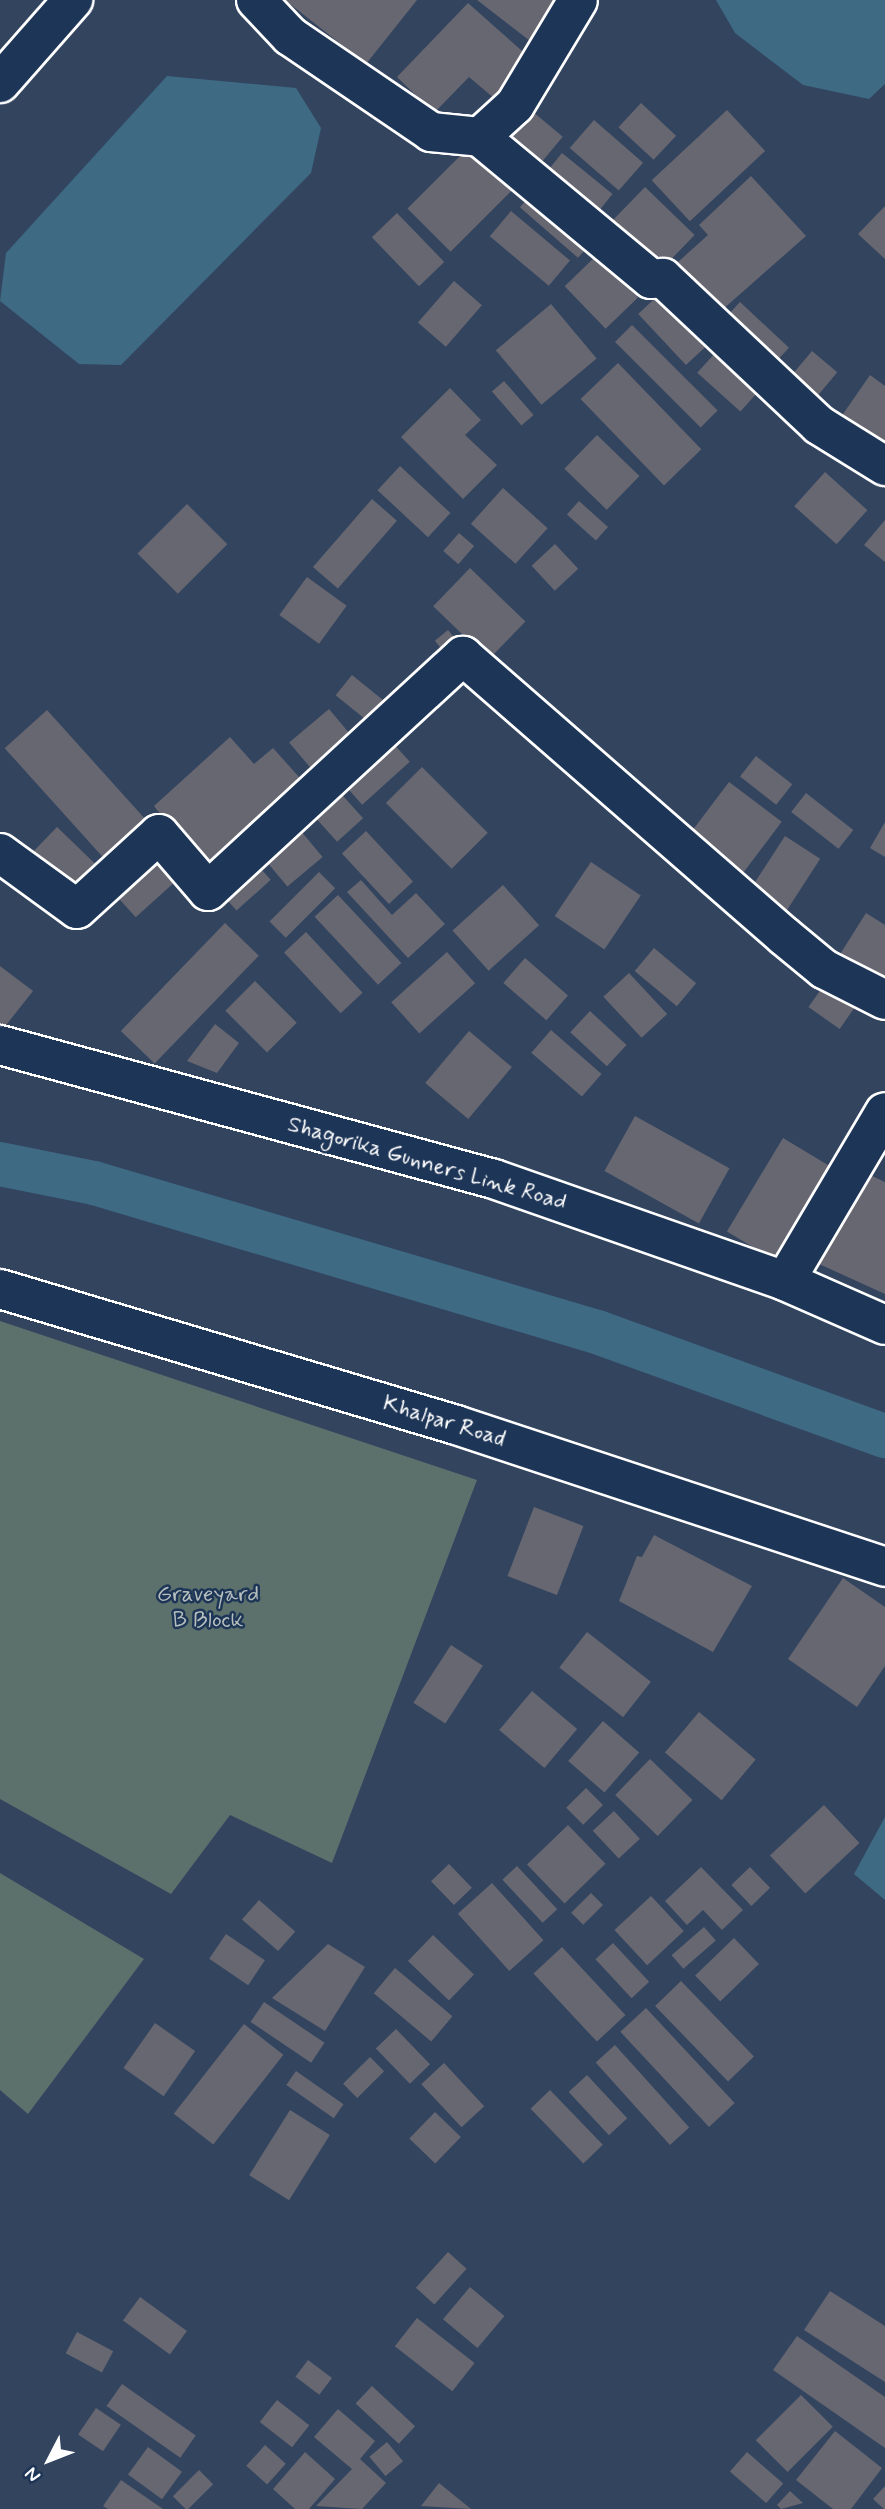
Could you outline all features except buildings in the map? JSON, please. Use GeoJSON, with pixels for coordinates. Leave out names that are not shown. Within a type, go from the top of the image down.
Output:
{"type":"FeatureCollection","features":[{"type":"Feature","properties":{"kind":"street"},"geometry":{"type":"LineString","coordinates":[[0,83],[73,0]]}},
{"type":"Feature","properties":{"kind":"street"},"geometry":{"type":"LineString","coordinates":[[256,0],[290,36],[431,132],[480,137],[651,279],[663,278],[819,425],[885,466]]}},
{"type":"Feature","properties":{"kind":"street"},"geometry":{"type":"LineString","coordinates":[[480,137],[515,104],[578,0]]}},
{"type":"Feature","properties":{"kind":"street"},"geometry":{"type":"LineString","coordinates":[[0,853],[77,909],[159,834],[208,891],[463,656],[824,969],[885,1000]]}},
{"type":"Feature","properties":{"kind":"street","name":"Shagorika Gunners Link Road"},"geometry":{"type":"LineString","coordinates":[[0,1045],[494,1179],[785,1280],[885,1325]]}},
{"type":"Feature","properties":{"kind":"street"},"geometry":{"type":"LineString","coordinates":[[785,1280],[885,1112]]}},
{"type":"Feature","properties":{"kind":"street","name":"Khalpar Road"},"geometry":{"type":"LineString","coordinates":[[0,1289],[456,1425],[885,1567]]}},
{"type":"Feature","properties":{"kind":"green space","name":"Graveyard B Block"},"geometry":{"type":"Polygon","coordinates":[[[0,1321],[477,1480],[332,1863],[230,1815],[171,1894],[0,1799],[0,1321]]]}},
{"type":"Feature","properties":{"kind":"green space"},"geometry":{"type":"Polygon","coordinates":[[[0,1873],[144,1959],[28,2114],[0,2090],[0,1873]]]}},
{"type":"Feature","properties":{"kind":"water"},"geometry":{"type":"Polygon","coordinates":[[[716,0],[885,0],[885,84],[869,99],[803,85],[735,33],[716,0]]]}},
{"type":"Feature","properties":{"kind":"water"},"geometry":{"type":"Polygon","coordinates":[[[167,76],[296,88],[321,128],[311,173],[121,365],[79,364],[0,301],[6,253],[167,76]]]}},
{"type":"Feature","properties":{"kind":"water"},"geometry":{"type":"Polygon","coordinates":[[[885,1817],[885,1900],[854,1874],[885,1817]]]}},
{"type":"Feature","properties":{"kind":"waterway"},"geometry":{"type":"LineString","coordinates":[[0,1164],[94,1183],[597,1332],[885,1436]]}}]}
